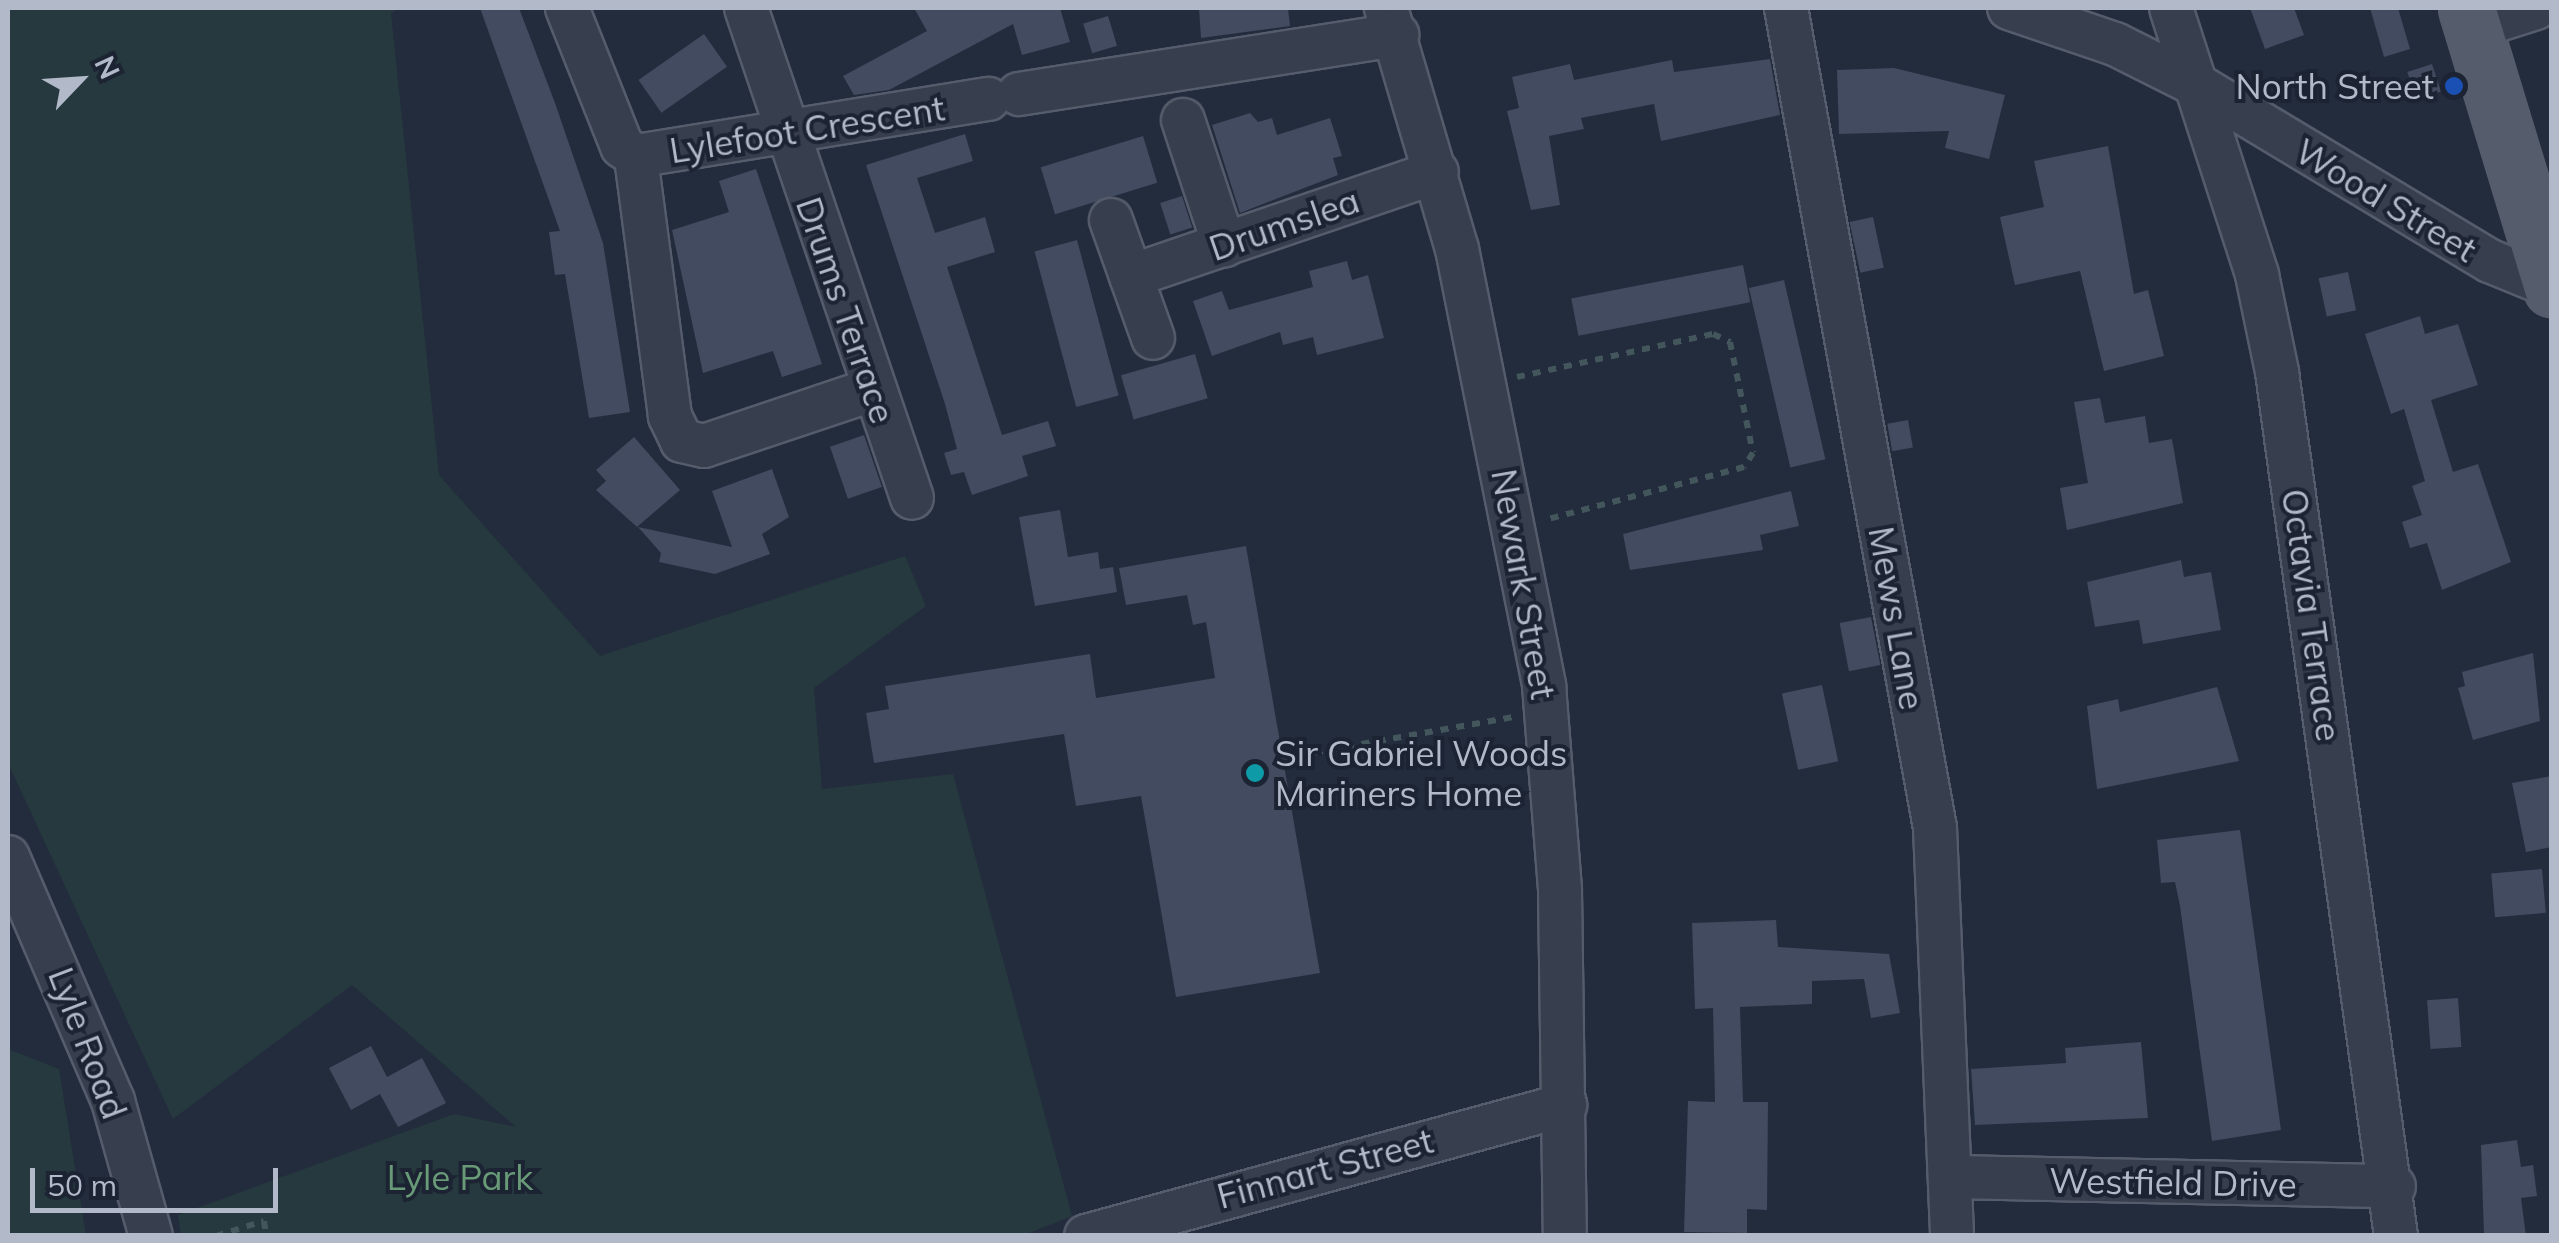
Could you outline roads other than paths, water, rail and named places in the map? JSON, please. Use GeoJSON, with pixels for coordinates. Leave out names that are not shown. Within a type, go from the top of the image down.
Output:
{"type":"FeatureCollection","features":[{"type":"Feature","properties":{"kind":"main road"},"geometry":{"type":"LineString","coordinates":[[2470,18],[2551,287]]}},
{"type":"Feature","properties":{"kind":"street"},"geometry":{"type":"LineString","coordinates":[[567,8],[622,146],[636,156]]}},
{"type":"Feature","properties":{"kind":"street","name":"Drums Terrace"},"geometry":{"type":"LineString","coordinates":[[746,8],[784,136],[912,498]]}},
{"type":"Feature","properties":{"kind":"street","name":"Mews Lane"},"geometry":{"type":"LineString","coordinates":[[1786,8],[1935,828],[1952,1236]]}},
{"type":"Feature","properties":{"kind":"street","name":"Wood Street"},"geometry":{"type":"LineString","coordinates":[[2009,8],[2116,44],[2197,85],[2490,262],[2551,287]]}},
{"type":"Feature","properties":{"kind":"street","name":"Octavia Terrace"},"geometry":{"type":"LineString","coordinates":[[2171,8],[2256,274],[2277,372],[2394,1186],[2396,1236]]}},
{"type":"Feature","properties":{"kind":"street"},"geometry":{"type":"LineString","coordinates":[[2470,18],[2536,8]]}},
{"type":"Feature","properties":{"kind":"street","name":"Lylefoot Crescent"},"geometry":{"type":"LineString","coordinates":[[874,389],[704,446],[682,440],[670,416],[636,156],[784,136],[1004,97],[1400,16]]}},
{"type":"Feature","properties":{"kind":"street","name":"Newark Street"},"geometry":{"type":"LineString","coordinates":[[1400,16],[1486,384],[1547,710],[1565,1105],[1564,1236]]}},
{"type":"Feature","properties":{"kind":"street"},"geometry":{"type":"LineString","coordinates":[[1183,120],[1224,245]]}},
{"type":"Feature","properties":{"kind":"street","name":"Drumslea"},"geometry":{"type":"LineString","coordinates":[[1131,276],[1437,172]]}},
{"type":"Feature","properties":{"kind":"street"},"geometry":{"type":"LineString","coordinates":[[1111,220],[1153,338]]}},
{"type":"Feature","properties":{"kind":"street","name":"Lyle Road"},"geometry":{"type":"LineString","coordinates":[[9,861],[113,1101],[151,1236]]}},
{"type":"Feature","properties":{"kind":"street","name":"Finnart Street"},"geometry":{"type":"LineString","coordinates":[[1086,1236],[1565,1105]]}},
{"type":"Feature","properties":{"kind":"street","name":"Westfield Drive"},"geometry":{"type":"LineString","coordinates":[[1952,1177],[2394,1186]]}},
{"type":"Feature","properties":{"kind":"place","name":"North Street"},"geometry":{"type":"Point","coordinates":[2454,86]}},
{"type":"Feature","properties":{"kind":"place","name":"Sir Gabriel Woods Mariners Home"},"geometry":{"type":"Point","coordinates":[1255,773]}},
{"type":"Feature","properties":{"kind":"park label","name":"Lyle Park"},"geometry":{"type":"Point","coordinates":[460,1177]}}]}
